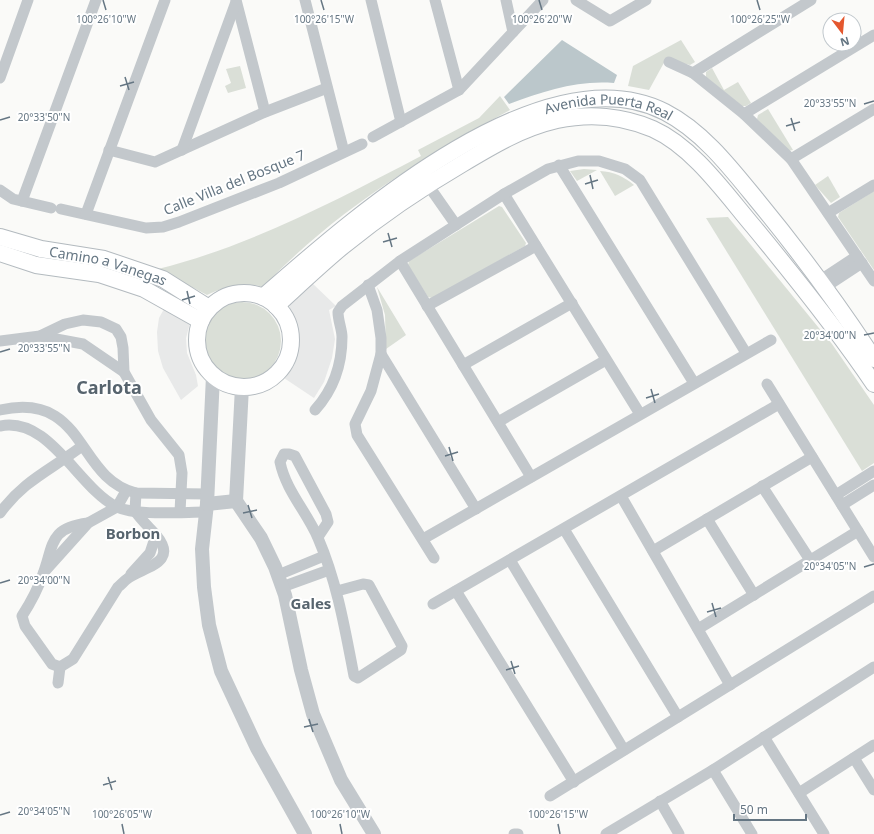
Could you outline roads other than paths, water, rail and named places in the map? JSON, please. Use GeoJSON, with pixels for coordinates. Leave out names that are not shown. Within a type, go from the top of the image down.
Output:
{"type":"FeatureCollection","features":[{"type":"Feature","properties":{"kind":"main road","name":"Avenida Puerta Real"},"geometry":{"type":"LineString","coordinates":[[270,301],[338,232],[397,187],[455,151],[498,127],[538,109],[558,103],[583,99],[613,97],[641,103],[665,112],[696,133],[731,168],[779,227],[874,359]]}},
{"type":"Feature","properties":{"kind":"main road","name":"Avenida Puerta Real"},"geometry":{"type":"LineString","coordinates":[[270,301],[430,183],[506,138],[534,126],[558,120],[594,116],[630,122],[653,129],[677,143],[715,181],[814,300],[874,384]]}},
{"type":"Feature","properties":{"kind":"main road"},"geometry":{"type":"LineString","coordinates":[[715,181],[731,168]]}},
{"type":"Feature","properties":{"kind":"main road","name":"Camino a Vanegas"},"geometry":{"type":"LineString","coordinates":[[0,237],[41,249],[104,259],[163,279],[205,314]]}},
{"type":"Feature","properties":{"kind":"main road","name":"Camino a Vanegas"},"geometry":{"type":"LineString","coordinates":[[0,253],[36,264],[99,274],[144,289],[205,314]]}},
{"type":"Feature","properties":{"kind":"main road"},"geometry":{"type":"LineString","coordinates":[[234,294],[249,294],[270,301],[286,318],[291,334],[290,350],[284,366],[273,378],[258,385],[242,387],[226,384],[213,376],[203,364],[198,350],[197,335],[205,314],[221,299],[234,294]]}},
{"type":"Feature","properties":{"kind":"street"},"geometry":{"type":"LineString","coordinates":[[0,78],[28,0]]}},
{"type":"Feature","properties":{"kind":"street"},"geometry":{"type":"LineString","coordinates":[[22,201],[96,0]]}},
{"type":"Feature","properties":{"kind":"street"},"geometry":{"type":"LineString","coordinates":[[86,214],[164,0]]}},
{"type":"Feature","properties":{"kind":"street"},"geometry":{"type":"LineString","coordinates":[[305,0],[344,152]]}},
{"type":"Feature","properties":{"kind":"street"},"geometry":{"type":"LineString","coordinates":[[371,0],[401,122]]}},
{"type":"Feature","properties":{"kind":"street"},"geometry":{"type":"LineString","coordinates":[[435,0],[459,90]]}},
{"type":"Feature","properties":{"kind":"street"},"geometry":{"type":"LineString","coordinates":[[506,0],[513,32]]}},
{"type":"Feature","properties":{"kind":"street"},"geometry":{"type":"LineString","coordinates":[[373,137],[459,90],[543,0]]}},
{"type":"Feature","properties":{"kind":"street"},"geometry":{"type":"LineString","coordinates":[[576,0],[612,21],[646,0]]}},
{"type":"Feature","properties":{"kind":"street"},"geometry":{"type":"LineString","coordinates":[[592,0],[602,16]]}},
{"type":"Feature","properties":{"kind":"street"},"geometry":{"type":"LineString","coordinates":[[693,73],[811,0]]}},
{"type":"Feature","properties":{"kind":"street"},"geometry":{"type":"LineString","coordinates":[[182,150],[236,1]]}},
{"type":"Feature","properties":{"kind":"street"},"geometry":{"type":"LineString","coordinates":[[236,1],[265,112]]}},
{"type":"Feature","properties":{"kind":"street"},"geometry":{"type":"LineString","coordinates":[[744,114],[874,35]]}},
{"type":"Feature","properties":{"kind":"street"},"geometry":{"type":"LineString","coordinates":[[669,62],[693,73],[744,114],[791,159],[874,281]]}},
{"type":"Feature","properties":{"kind":"street"},"geometry":{"type":"LineString","coordinates":[[109,150],[151,162],[182,150],[265,112],[327,88]]}},
{"type":"Feature","properties":{"kind":"street"},"geometry":{"type":"LineString","coordinates":[[791,159],[874,110]]}},
{"type":"Feature","properties":{"kind":"street","name":"Calle Villa del Bosque 7"},"geometry":{"type":"LineString","coordinates":[[0,190],[13,199],[146,228],[163,227],[279,183],[362,144]]}},
{"type":"Feature","properties":{"kind":"street"},"geometry":{"type":"LineString","coordinates":[[316,410],[325,399],[331,388],[341,359],[342,337],[338,312],[342,306],[400,260],[504,194],[537,174],[558,165],[578,161],[613,164],[625,169],[637,177],[746,353]]}},
{"type":"Feature","properties":{"kind":"street"},"geometry":{"type":"LineString","coordinates":[[558,165],[694,383]]}},
{"type":"Feature","properties":{"kind":"street"},"geometry":{"type":"LineString","coordinates":[[430,183],[459,223]]}},
{"type":"Feature","properties":{"kind":"street"},"geometry":{"type":"LineString","coordinates":[[828,213],[874,185]]}},
{"type":"Feature","properties":{"kind":"street"},"geometry":{"type":"LineString","coordinates":[[504,194],[640,414]]}},
{"type":"Feature","properties":{"kind":"street"},"geometry":{"type":"LineString","coordinates":[[427,306],[536,246]]}},
{"type":"Feature","properties":{"kind":"street"},"geometry":{"type":"LineString","coordinates":[[400,260],[531,477]]}},
{"type":"Feature","properties":{"kind":"street"},"geometry":{"type":"LineString","coordinates":[[822,285],[860,260]]}},
{"type":"Feature","properties":{"kind":"street"},"geometry":{"type":"LineString","coordinates":[[368,285],[377,310],[381,338],[381,354],[371,391],[356,420],[354,428],[434,558]]}},
{"type":"Feature","properties":{"kind":"street"},"geometry":{"type":"LineString","coordinates":[[463,365],[572,304]]}},
{"type":"Feature","properties":{"kind":"street"},"geometry":{"type":"LineString","coordinates":[[0,341],[40,336],[73,322],[92,320],[110,325],[116,329],[121,337],[124,355],[124,372]]}},
{"type":"Feature","properties":{"kind":"street"},"geometry":{"type":"LineString","coordinates":[[40,336],[83,344],[124,372],[151,420],[180,455],[182,473],[180,512]]}},
{"type":"Feature","properties":{"kind":"street"},"geometry":{"type":"LineString","coordinates":[[423,539],[771,340]]}},
{"type":"Feature","properties":{"kind":"street"},"geometry":{"type":"LineString","coordinates":[[381,354],[476,508]]}},
{"type":"Feature","properties":{"kind":"street"},"geometry":{"type":"LineString","coordinates":[[498,422],[606,360]]}},
{"type":"Feature","properties":{"kind":"street"},"geometry":{"type":"LineString","coordinates":[[213,376],[202,549],[204,587],[209,625],[221,671],[257,748],[305,834]]}},
{"type":"Feature","properties":{"kind":"street"},"geometry":{"type":"LineString","coordinates":[[767,384],[874,557]]}},
{"type":"Feature","properties":{"kind":"street"},"geometry":{"type":"LineString","coordinates":[[242,387],[236,501],[261,538],[280,581],[300,670],[313,714],[341,780],[374,834]]}},
{"type":"Feature","properties":{"kind":"street"},"geometry":{"type":"LineString","coordinates":[[433,604],[779,404]]}},
{"type":"Feature","properties":{"kind":"street"},"geometry":{"type":"LineString","coordinates":[[0,410],[23,407],[50,412],[66,425],[106,476],[131,492],[181,494],[206,503]]}},
{"type":"Feature","properties":{"kind":"street"},"geometry":{"type":"LineString","coordinates":[[0,426],[21,427],[42,436],[66,458],[89,485],[117,507],[135,511],[180,512],[206,503],[236,501]]}},
{"type":"Feature","properties":{"kind":"street"},"geometry":{"type":"LineString","coordinates":[[0,513],[11,497],[28,482],[82,446]]}},
{"type":"Feature","properties":{"kind":"street"},"geometry":{"type":"LineString","coordinates":[[318,537],[327,524],[326,514],[295,456],[284,454],[280,462],[285,479],[318,537],[337,591],[354,676],[358,678],[401,650],[402,646],[369,585],[363,584],[337,591]]}},
{"type":"Feature","properties":{"kind":"street"},"geometry":{"type":"LineString","coordinates":[[653,551],[812,457]]}},
{"type":"Feature","properties":{"kind":"street"},"geometry":{"type":"LineString","coordinates":[[836,495],[874,471]]}},
{"type":"Feature","properties":{"kind":"street"},"geometry":{"type":"LineString","coordinates":[[842,506],[874,485]]}},
{"type":"Feature","properties":{"kind":"street"},"geometry":{"type":"LineString","coordinates":[[762,486],[810,560]]}},
{"type":"Feature","properties":{"kind":"street"},"geometry":{"type":"LineString","coordinates":[[60,667],[52,664],[22,619],[44,572],[50,547],[55,539],[67,529],[75,525],[88,523],[117,507],[131,492]]}},
{"type":"Feature","properties":{"kind":"street"},"geometry":{"type":"LineString","coordinates":[[60,667],[73,659],[118,587],[128,578],[147,570],[159,561],[163,552],[156,535],[145,525],[135,511],[131,492]]}},
{"type":"Feature","properties":{"kind":"street"},"geometry":{"type":"LineString","coordinates":[[621,496],[730,685]]}},
{"type":"Feature","properties":{"kind":"street"},"geometry":{"type":"LineString","coordinates":[[707,519],[754,595]]}},
{"type":"Feature","properties":{"kind":"street"},"geometry":{"type":"LineString","coordinates":[[564,529],[678,717]]}},
{"type":"Feature","properties":{"kind":"street"},"geometry":{"type":"LineString","coordinates":[[698,629],[858,531]]}},
{"type":"Feature","properties":{"kind":"street"},"geometry":{"type":"LineString","coordinates":[[280,581],[324,556]]}},
{"type":"Feature","properties":{"kind":"street"},"geometry":{"type":"LineString","coordinates":[[510,560],[624,750]]}},
{"type":"Feature","properties":{"kind":"street"},"geometry":{"type":"LineString","coordinates":[[280,581],[329,570]]}},
{"type":"Feature","properties":{"kind":"street"},"geometry":{"type":"LineString","coordinates":[[456,591],[574,782]]}},
{"type":"Feature","properties":{"kind":"street"},"geometry":{"type":"LineString","coordinates":[[550,796],[874,596]]}},
{"type":"Feature","properties":{"kind":"street"},"geometry":{"type":"LineString","coordinates":[[58,683],[60,667]]}},
{"type":"Feature","properties":{"kind":"street"},"geometry":{"type":"LineString","coordinates":[[606,834],[713,770],[874,668]]}},
{"type":"Feature","properties":{"kind":"street"},"geometry":{"type":"LineString","coordinates":[[764,737],[824,834]]}},
{"type":"Feature","properties":{"kind":"street"},"geometry":{"type":"LineString","coordinates":[[799,793],[874,746]]}},
{"type":"Feature","properties":{"kind":"street"},"geometry":{"type":"LineString","coordinates":[[854,758],[874,790]]}},
{"type":"Feature","properties":{"kind":"street"},"geometry":{"type":"LineString","coordinates":[[713,770],[752,834]]}},
{"type":"Feature","properties":{"kind":"street"},"geometry":{"type":"LineString","coordinates":[[660,802],[679,834]]}},
{"type":"Feature","properties":{"kind":"district","name":"Carlota"},"geometry":{"type":"Point","coordinates":[109,387]}},
{"type":"Feature","properties":{"kind":"district","name":"Borbon"},"geometry":{"type":"Point","coordinates":[133,533]}},
{"type":"Feature","properties":{"kind":"district","name":"Gales"},"geometry":{"type":"Point","coordinates":[311,603]}}]}
